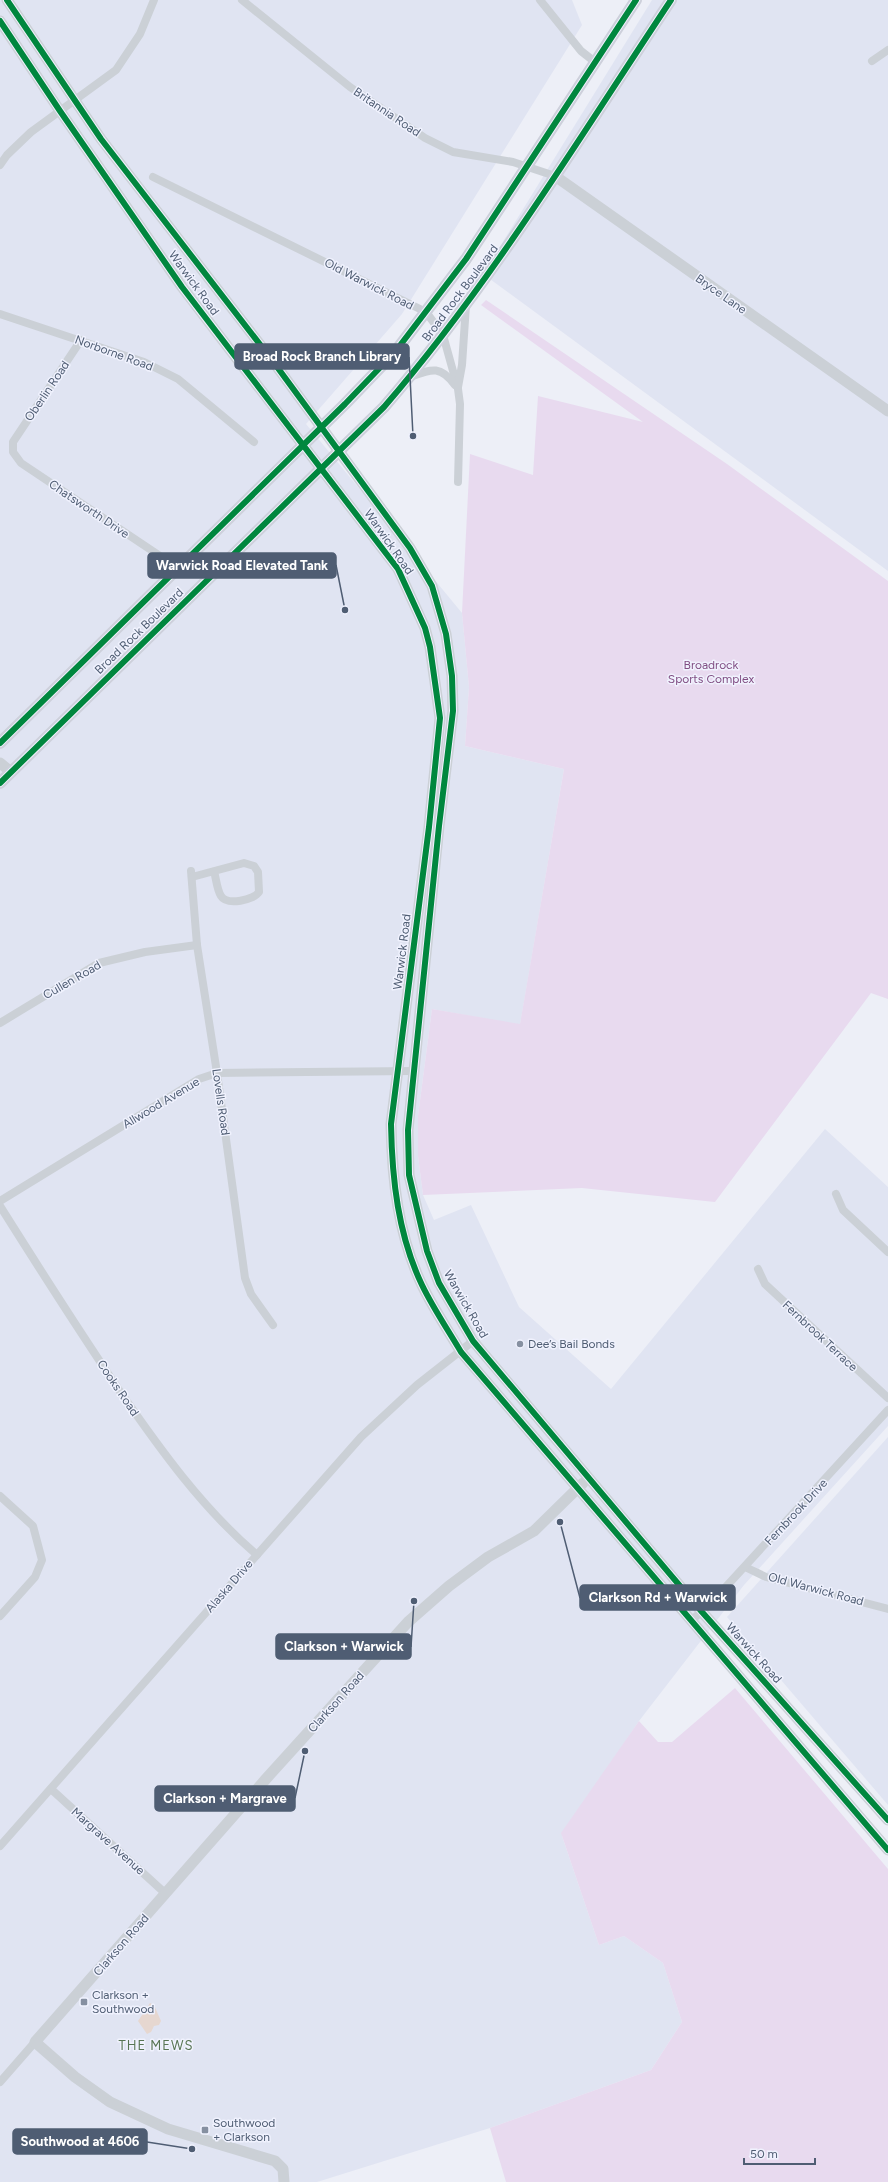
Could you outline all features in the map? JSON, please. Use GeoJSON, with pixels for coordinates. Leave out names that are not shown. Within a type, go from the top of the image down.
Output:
{"type":"FeatureCollection","features":[{"type":"Feature","properties":{"kind":"main road","name":"Warwick Road"},"geometry":{"type":"LineString","coordinates":[[7,0],[101,139],[322,427],[410,548],[432,586],[446,634],[452,676],[453,711],[439,826],[408,1130],[409,1176],[419,1222],[439,1284],[473,1341],[702,1612],[888,1820]]}},
{"type":"Feature","properties":{"kind":"main road","name":"Broad Rock Boulevard"},"geometry":{"type":"LineString","coordinates":[[0,743],[303,446],[395,352],[466,259],[636,0]]}},
{"type":"Feature","properties":{"kind":"main road","name":"Broad Rock Boulevard"},"geometry":{"type":"LineString","coordinates":[[0,783],[338,450],[384,407],[444,335],[466,305],[555,176],[671,0]]}},
{"type":"Feature","properties":{"kind":"main road","name":"Warwick Road"},"geometry":{"type":"LineString","coordinates":[[0,21],[60,111],[182,287],[398,569],[425,628],[438,697],[440,718],[429,827],[391,1124],[392,1172],[406,1245],[422,1286],[461,1352],[888,1850]]}},
{"type":"Feature","properties":{"kind":"main road","name":"Bryce Lane"},"geometry":{"type":"LineString","coordinates":[[555,176],[888,411]]}},
{"type":"Feature","properties":{"kind":"main road"},"geometry":{"type":"LineString","coordinates":[[0,763],[12,772]]}},
{"type":"Feature","properties":{"kind":"main road","name":"Clarkson Road"},"geometry":{"type":"LineString","coordinates":[[35,2042],[408,1622],[454,1582],[488,1557],[534,1531],[588,1478]]}},
{"type":"Feature","properties":{"kind":"main road"},"geometry":{"type":"LineString","coordinates":[[35,2042],[76,2077],[110,2102],[168,2129],[275,2161],[283,2169],[284,2182]]}},
{"type":"Feature","properties":{"kind":"street"},"geometry":{"type":"LineString","coordinates":[[0,165],[7,155],[31,132],[116,70],[140,34],[154,0]]}},
{"type":"Feature","properties":{"kind":"street","name":"Britannia Road"},"geometry":{"type":"LineString","coordinates":[[242,0],[350,87],[425,138],[453,152],[527,166],[555,176]]}},
{"type":"Feature","properties":{"kind":"street"},"geometry":{"type":"LineString","coordinates":[[540,0],[581,51],[595,62]]}},
{"type":"Feature","properties":{"kind":"street"},"geometry":{"type":"LineString","coordinates":[[872,61],[888,50]]}},
{"type":"Feature","properties":{"kind":"street","name":"Old Warwick Road"},"geometry":{"type":"LineString","coordinates":[[153,177],[426,312],[444,335],[458,389],[460,404],[458,482]]}},
{"type":"Feature","properties":{"kind":"street"},"geometry":{"type":"LineString","coordinates":[[458,389],[462,365],[466,305]]}},
{"type":"Feature","properties":{"kind":"street","name":"Norborne Road"},"geometry":{"type":"LineString","coordinates":[[0,314],[144,362],[178,379],[254,442]]}},
{"type":"Feature","properties":{"kind":"street","name":"Oberlin Road"},"geometry":{"type":"LineString","coordinates":[[13,442],[81,340]]}},
{"type":"Feature","properties":{"kind":"street"},"geometry":{"type":"LineString","coordinates":[[409,377],[428,370],[440,371],[446,374],[458,389]]}},
{"type":"Feature","properties":{"kind":"street","name":"Chatsworth Drive"},"geometry":{"type":"LineString","coordinates":[[13,442],[13,452],[20,463],[178,568]]}},
{"type":"Feature","properties":{"kind":"street"},"geometry":{"type":"LineString","coordinates":[[244,863],[254,866],[258,872],[259,892],[254,898],[234,901],[225,900],[220,895],[214,871],[244,863]]}},
{"type":"Feature","properties":{"kind":"street","name":"Lovells Road"},"geometry":{"type":"LineString","coordinates":[[214,871],[192,874],[197,945],[217,1073],[245,1278],[251,1294],[273,1325]]}},
{"type":"Feature","properties":{"kind":"street","name":"Cullen Road"},"geometry":{"type":"LineString","coordinates":[[0,1024],[99,963],[144,952],[197,945]]}},
{"type":"Feature","properties":{"kind":"street","name":"Allwood Avenue"},"geometry":{"type":"LineString","coordinates":[[0,1201],[199,1079],[217,1073],[414,1071]]}},
{"type":"Feature","properties":{"kind":"street"},"geometry":{"type":"LineString","coordinates":[[836,1194],[843,1210],[888,1252]]}},
{"type":"Feature","properties":{"kind":"street","name":"Cooks Road"},"geometry":{"type":"LineString","coordinates":[[0,1206],[78,1329],[159,1448],[232,1534],[257,1555]]}},
{"type":"Feature","properties":{"kind":"street","name":"Fernbrook Terrace"},"geometry":{"type":"LineString","coordinates":[[758,1269],[765,1284],[888,1398]]}},
{"type":"Feature","properties":{"kind":"street","name":"Alaska Drive"},"geometry":{"type":"LineString","coordinates":[[0,1846],[361,1437],[417,1385],[461,1352],[473,1341]]}},
{"type":"Feature","properties":{"kind":"street","name":"Fernbrook Drive"},"geometry":{"type":"LineString","coordinates":[[692,1620],[702,1612],[745,1567],[888,1410]]}},
{"type":"Feature","properties":{"kind":"street"},"geometry":{"type":"LineString","coordinates":[[0,1496],[33,1526],[42,1560],[35,1577],[0,1616]]}},
{"type":"Feature","properties":{"kind":"street","name":"Old Warwick Road"},"geometry":{"type":"LineString","coordinates":[[745,1567],[766,1577],[888,1609]]}},
{"type":"Feature","properties":{"kind":"street","name":"Margrave Avenue"},"geometry":{"type":"LineString","coordinates":[[51,1789],[166,1894]]}},
{"type":"Feature","properties":{"kind":"street","name":"Clarkson Road"},"geometry":{"type":"LineString","coordinates":[[0,2082],[35,2042]]}},
{"type":"Feature","properties":{"kind":"shaded area"},"geometry":{"type":"Polygon","coordinates":[[[0,0],[572,0],[582,25],[402,314],[306,424],[462,613],[469,687],[465,746],[564,769],[520,1025],[432,1009],[418,1116],[418,1156],[423,1195],[434,1220],[471,1205],[519,1307],[611,1389],[825,1129],[888,1187],[888,1426],[744,1585],[639,1721],[562,1836],[599,1945],[624,1936],[663,1963],[682,2022],[651,2070],[490,2128],[317,2182],[0,2182],[0,0]]]}},
{"type":"Feature","properties":{"kind":"shaded area"},"geometry":{"type":"Polygon","coordinates":[[[652,0],[888,0],[888,571],[483,274],[652,0]]]}},
{"type":"Feature","properties":{"kind":"shaded area"},"geometry":{"type":"Polygon","coordinates":[[[888,1437],[888,1805],[727,1617],[888,1437]]]}},
{"type":"Feature","properties":{"kind":"shaded area"},"geometry":{"type":"Polygon","coordinates":[[[150,2003],[154,2005],[161,2021],[159,2025],[154,2026],[151,2032],[147,2034],[138,2021],[150,2003]]]}},
{"type":"Feature","properties":{"kind":"green space","name":"Broadrock Sports Complex"},"geometry":{"type":"Polygon","coordinates":[[[486,300],[727,464],[888,581],[888,999],[871,993],[715,1202],[582,1188],[423,1195],[418,1156],[418,1116],[432,1009],[520,1024],[564,769],[465,746],[469,687],[462,613],[470,454],[533,475],[538,396],[643,422],[481,305],[486,300]]]}},
{"type":"Feature","properties":{"kind":"green space"},"geometry":{"type":"Polygon","coordinates":[[[735,1688],[888,1869],[888,2182],[506,2182],[490,2128],[651,2070],[682,2022],[663,1963],[624,1936],[599,1945],[561,1833],[639,1721],[658,1742],[672,1742],[735,1688]]]}},
{"type":"Feature","properties":{"kind":"cycle path"},"geometry":{"type":"LineString","coordinates":[[7,0],[101,139],[272,360],[410,548],[432,586],[446,634],[452,676],[453,711],[439,826],[408,1130],[409,1175],[427,1251],[439,1283],[473,1341],[702,1612],[888,1820]]}},
{"type":"Feature","properties":{"kind":"cycle path"},"geometry":{"type":"LineString","coordinates":[[0,743],[345,404],[395,352],[466,259],[636,0]]}},
{"type":"Feature","properties":{"kind":"cycle path"},"geometry":{"type":"LineString","coordinates":[[0,783],[384,407],[462,310],[534,208],[671,0]]}},
{"type":"Feature","properties":{"kind":"cycle path"},"geometry":{"type":"LineString","coordinates":[[0,21],[60,111],[182,287],[398,569],[425,628],[430,647],[440,718],[429,827],[391,1124],[395,1186],[402,1227],[407,1246],[422,1285],[461,1352],[888,1850]]}},
{"type":"Feature","properties":{"kind":"place","name":"Broad Rock Branch Library"},"geometry":{"type":"Point","coordinates":[413,436]}},
{"type":"Feature","properties":{"kind":"place","name":"Warwick Road Elevated Tank"},"geometry":{"type":"Point","coordinates":[345,610]}},
{"type":"Feature","properties":{"kind":"place","name":"Dee’s Bail Bonds"},"geometry":{"type":"Point","coordinates":[520,1344]}},
{"type":"Feature","properties":{"kind":"place","name":"Clarkson Rd + Warwick"},"geometry":{"type":"Point","coordinates":[560,1522]}},
{"type":"Feature","properties":{"kind":"place","name":"Clarkson + Warwick"},"geometry":{"type":"Point","coordinates":[414,1601]}},
{"type":"Feature","properties":{"kind":"place","name":"Clarkson + Margrave"},"geometry":{"type":"Point","coordinates":[305,1751]}},
{"type":"Feature","properties":{"kind":"place","name":"Clarkson + Southwood"},"geometry":{"type":"Point","coordinates":[84,2002]}},
{"type":"Feature","properties":{"kind":"place","name":"Southwood + Clarkson"},"geometry":{"type":"Point","coordinates":[205,2130]}},
{"type":"Feature","properties":{"kind":"place","name":"Southwood at 4606"},"geometry":{"type":"Point","coordinates":[192,2149]}},
{"type":"Feature","properties":{"kind":"district","name":"THE MEWS"},"geometry":{"type":"Point","coordinates":[156,2045]}}]}
